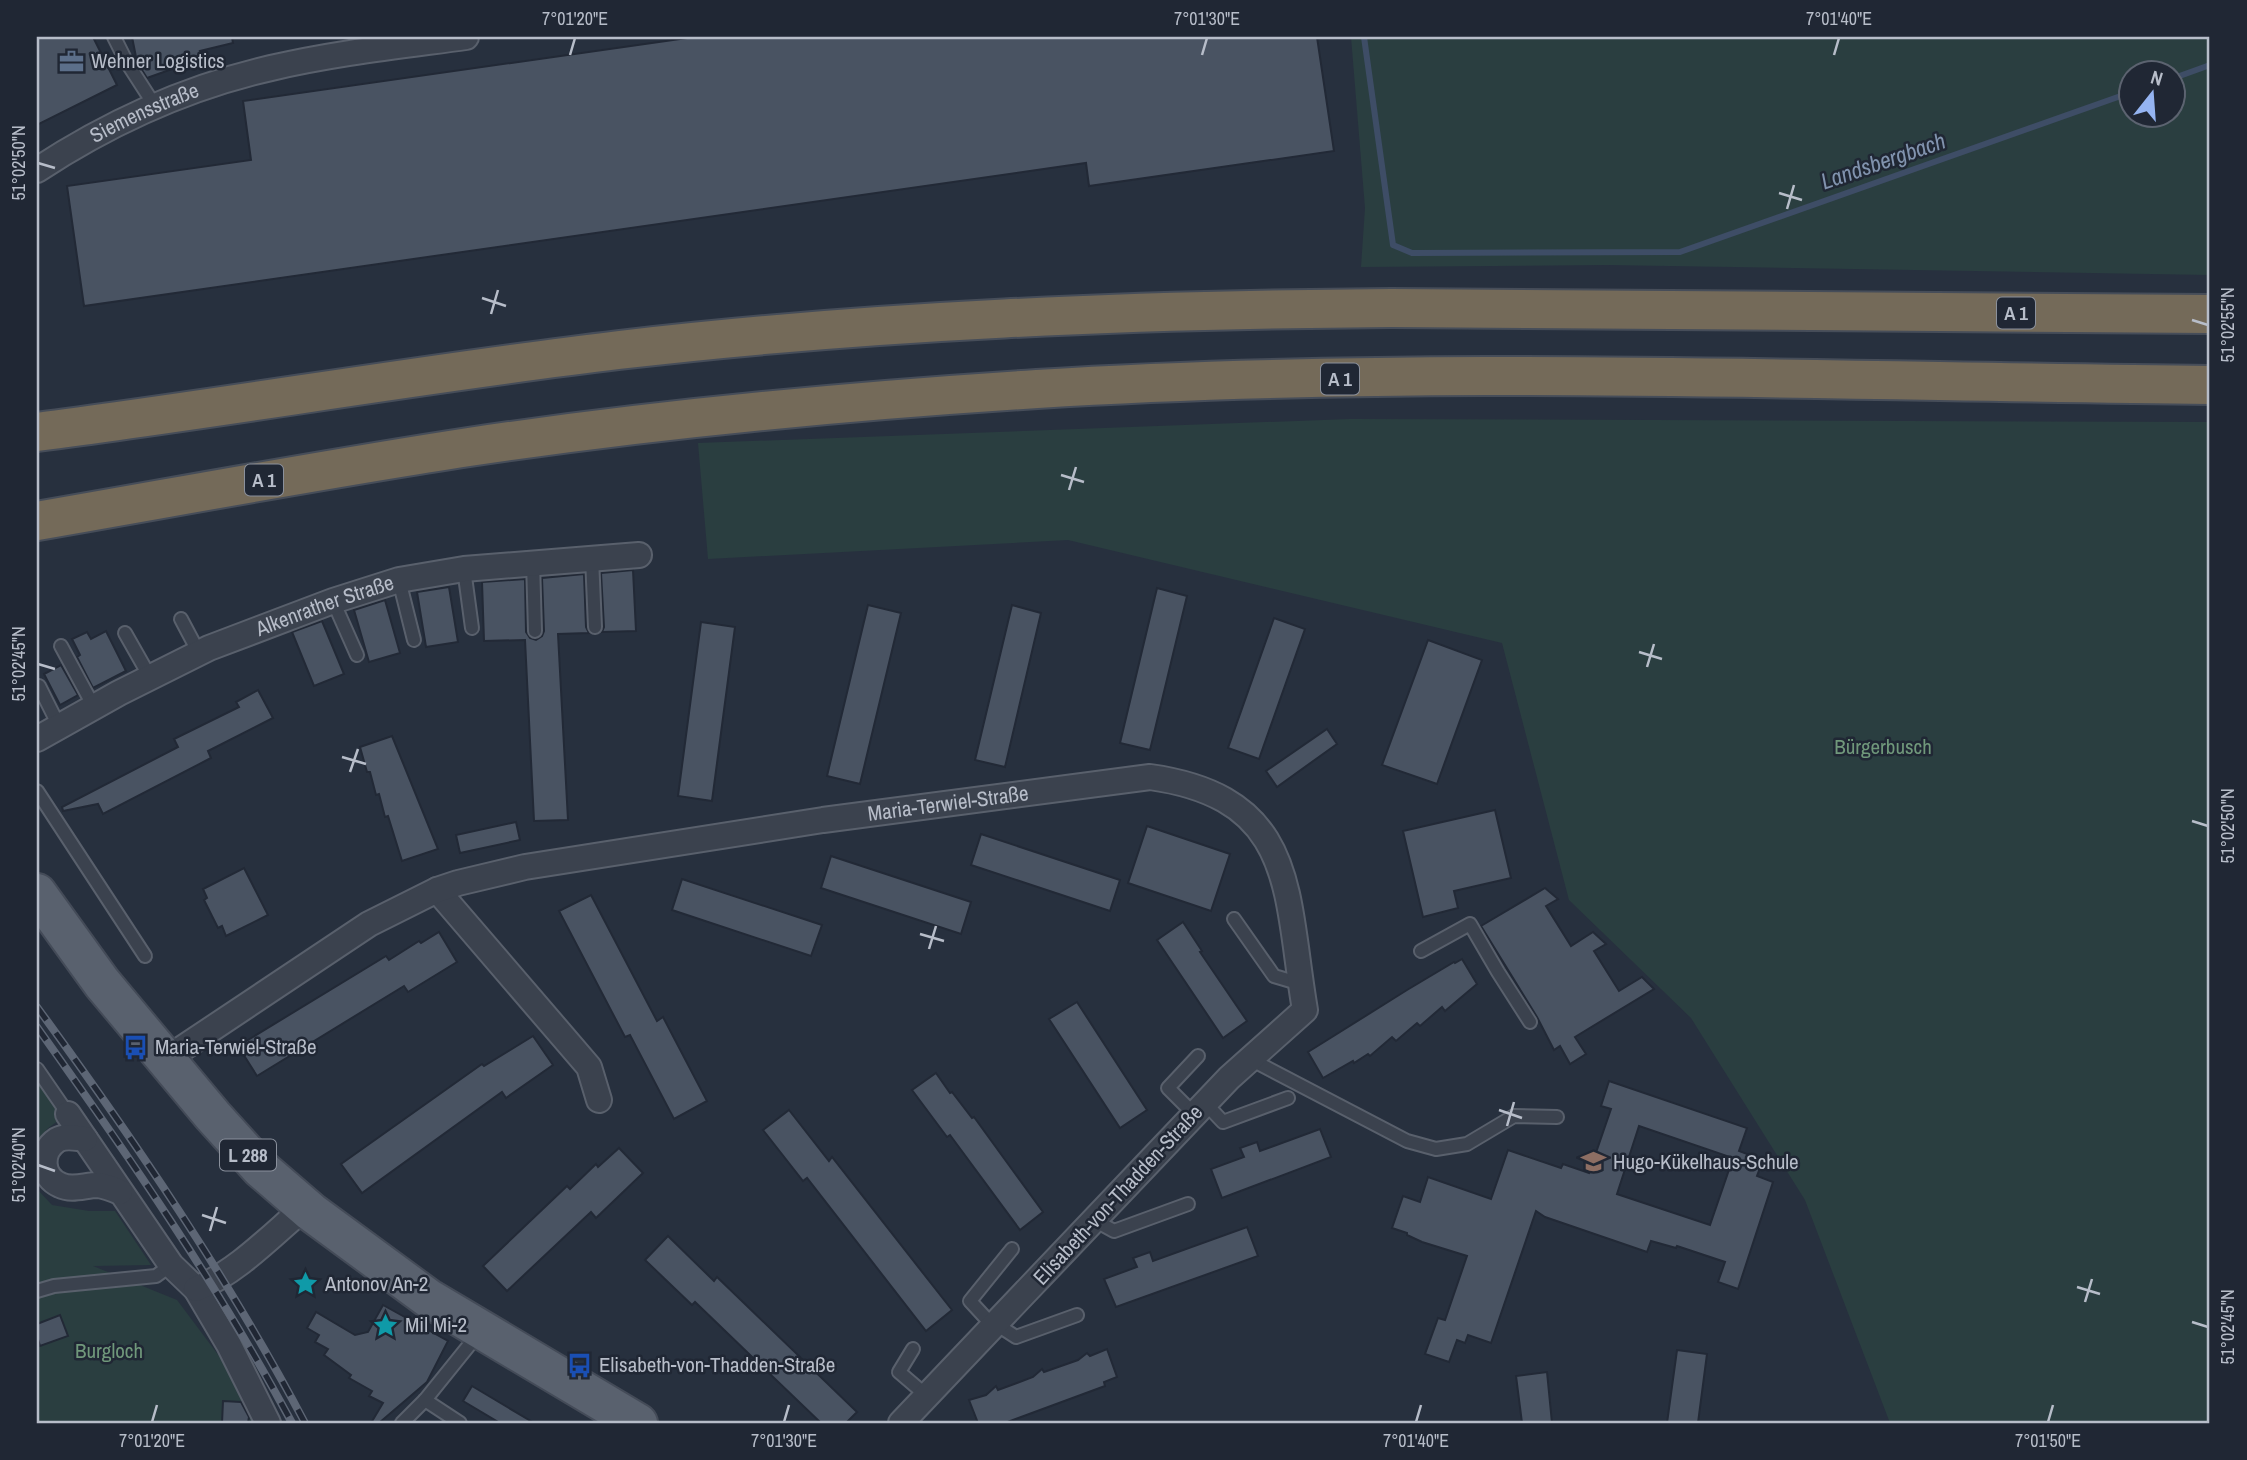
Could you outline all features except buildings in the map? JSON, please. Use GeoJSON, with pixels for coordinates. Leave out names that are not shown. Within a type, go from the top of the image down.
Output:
{"type":"FeatureCollection","features":[{"type":"Feature","properties":{"kind":"highway","name":"A 1"},"geometry":{"type":"LineString","coordinates":[[37,432],[493,366],[623,350],[950,321],[1092,314],[1336,309],[2210,314]]}},
{"type":"Feature","properties":{"kind":"highway","name":"A 1"},"geometry":{"type":"LineString","coordinates":[[37,521],[264,480],[591,431],[752,411],[1039,389],[1209,381],[1380,378],[2210,385]]}},
{"type":"Feature","properties":{"kind":"main road","name":"L 288"},"geometry":{"type":"LineString","coordinates":[[37,893],[102,983],[165,1060],[260,1168],[305,1207],[428,1298],[638,1423]]}},
{"type":"Feature","properties":{"kind":"street","name":"Siemensstraße"},"geometry":{"type":"LineString","coordinates":[[37,170],[64,152],[155,106],[269,68],[360,51],[466,37]]}},
{"type":"Feature","properties":{"kind":"street","name":"Alkenrather Straße"},"geometry":{"type":"LineString","coordinates":[[37,739],[199,653],[280,620],[399,580],[464,569],[639,555]]}},
{"type":"Feature","properties":{"kind":"street","name":"Maria-Terwiel-Straße"},"geometry":{"type":"LineString","coordinates":[[165,1060],[369,924],[437,890],[458,883],[538,865],[823,820],[1150,777],[1174,780],[1212,794],[1245,813],[1263,832],[1283,874],[1291,906],[1305,1010]]}},
{"type":"Feature","properties":{"kind":"street"},"geometry":{"type":"LineString","coordinates":[[437,890],[589,1067],[598,1100]]}},
{"type":"Feature","properties":{"kind":"street","name":"Elisabeth-von-Thadden-Straße"},"geometry":{"type":"LineString","coordinates":[[901,1423],[1200,1108],[1305,1010]]}},
{"type":"Feature","properties":{"kind":"street"},"geometry":{"type":"LineString","coordinates":[[68,1114],[171,1265],[196,1289],[229,1345],[268,1423]]}},
{"type":"Feature","properties":{"kind":"street"},"geometry":{"type":"LineString","coordinates":[[85,1139],[67,1137],[57,1140],[50,1148],[45,1157],[44,1169],[50,1180],[63,1187],[99,1185],[120,1192]]}},
{"type":"Feature","properties":{"kind":"street"},"geometry":{"type":"LineString","coordinates":[[196,1289],[210,1283],[241,1261],[305,1207]]}},
{"type":"Feature","properties":{"kind":"lane"},"geometry":{"type":"LineString","coordinates":[[114,37],[155,106]]}},
{"type":"Feature","properties":{"kind":"lane"},"geometry":{"type":"LineString","coordinates":[[592,558],[595,627]]}},
{"type":"Feature","properties":{"kind":"lane"},"geometry":{"type":"LineString","coordinates":[[533,562],[535,631]]}},
{"type":"Feature","properties":{"kind":"lane"},"geometry":{"type":"LineString","coordinates":[[464,569],[472,628]]}},
{"type":"Feature","properties":{"kind":"lane"},"geometry":{"type":"LineString","coordinates":[[399,580],[414,640]]}},
{"type":"Feature","properties":{"kind":"lane"},"geometry":{"type":"LineString","coordinates":[[333,601],[357,655]]}},
{"type":"Feature","properties":{"kind":"lane"},"geometry":{"type":"LineString","coordinates":[[181,619],[199,653]]}},
{"type":"Feature","properties":{"kind":"lane"},"geometry":{"type":"LineString","coordinates":[[124,633],[150,677]]}},
{"type":"Feature","properties":{"kind":"lane"},"geometry":{"type":"LineString","coordinates":[[61,646],[94,707]]}},
{"type":"Feature","properties":{"kind":"lane"},"geometry":{"type":"LineString","coordinates":[[39,686],[59,726]]}},
{"type":"Feature","properties":{"kind":"lane"},"geometry":{"type":"LineString","coordinates":[[37,792],[145,956]]}},
{"type":"Feature","properties":{"kind":"lane"},"geometry":{"type":"LineString","coordinates":[[1234,919],[1274,976],[1301,984]]}},
{"type":"Feature","properties":{"kind":"lane"},"geometry":{"type":"LineString","coordinates":[[1421,951],[1470,924],[1530,1022]]}},
{"type":"Feature","properties":{"kind":"lane"},"geometry":{"type":"LineString","coordinates":[[1198,1056],[1168,1088],[1223,1122],[1288,1098]]}},
{"type":"Feature","properties":{"kind":"lane"},"geometry":{"type":"LineString","coordinates":[[1250,1059],[1407,1141],[1436,1149],[1467,1144],[1514,1116],[1557,1117]]}},
{"type":"Feature","properties":{"kind":"lane"},"geometry":{"type":"LineString","coordinates":[[37,1069],[68,1114]]}},
{"type":"Feature","properties":{"kind":"lane"},"geometry":{"type":"LineString","coordinates":[[1094,1220],[1114,1231],[1188,1204]]}},
{"type":"Feature","properties":{"kind":"lane"},"geometry":{"type":"LineString","coordinates":[[1012,1249],[970,1301],[995,1325],[1016,1337],[1077,1315]]}},
{"type":"Feature","properties":{"kind":"lane"},"geometry":{"type":"LineString","coordinates":[[37,1291],[54,1286],[156,1276],[171,1265]]}},
{"type":"Feature","properties":{"kind":"lane"},"geometry":{"type":"LineString","coordinates":[[402,1423],[425,1400],[481,1330]]}},
{"type":"Feature","properties":{"kind":"lane"},"geometry":{"type":"LineString","coordinates":[[913,1349],[899,1372],[927,1396]]}},
{"type":"Feature","properties":{"kind":"lane"},"geometry":{"type":"LineString","coordinates":[[425,1400],[460,1423]]}},
{"type":"Feature","properties":{"kind":"green space"},"geometry":{"type":"Polygon","coordinates":[[[1351,37],[2210,37],[2210,275],[1607,265],[1361,267],[1365,208],[1351,37]]]}},
{"type":"Feature","properties":{"kind":"green space","name":"Bürgerbusch"},"geometry":{"type":"Polygon","coordinates":[[[1350,419],[2210,422],[2210,1423],[1890,1423],[1805,1200],[1691,1018],[1569,900],[1502,643],[1068,540],[708,559],[698,443],[1350,419]]]}},
{"type":"Feature","properties":{"kind":"green space"},"geometry":{"type":"Polygon","coordinates":[[[37,1081],[63,1117],[47,1129],[37,1142],[37,1081]]]}},
{"type":"Feature","properties":{"kind":"green space","name":"Burgloch"},"geometry":{"type":"Polygon","coordinates":[[[37,1189],[52,1205],[89,1211],[115,1211],[151,1265],[93,1266],[177,1300],[231,1372],[258,1423],[37,1423],[37,1189]]]}},
{"type":"Feature","properties":{"kind":"waterway","name":"Landsbergbach"},"geometry":{"type":"LineString","coordinates":[[1364,37],[1393,245],[1412,253],[1680,252],[2118,97]]}},
{"type":"Feature","properties":{"kind":"waterway","name":"Landsbergbach"},"geometry":{"type":"LineString","coordinates":[[2188,73],[2210,65]]}},
{"type":"Feature","properties":{"kind":"railway"},"geometry":{"type":"LineString","coordinates":[[37,1007],[109,1108],[212,1262],[305,1423]]}},
{"type":"Feature","properties":{"kind":"railway"},"geometry":{"type":"LineString","coordinates":[[37,1027],[203,1271],[292,1423]]}},
{"type":"Feature","properties":{"kind":"place","name":"Wehner Logistics"},"geometry":{"type":"Point","coordinates":[71,61]}},
{"type":"Feature","properties":{"kind":"place","name":"Maria-Terwiel-Straße"},"geometry":{"type":"Point","coordinates":[135,1047]}},
{"type":"Feature","properties":{"kind":"place","name":"Hugo-Kükelhaus-Schule"},"geometry":{"type":"Point","coordinates":[1593,1162]}},
{"type":"Feature","properties":{"kind":"place","name":"Antonov An-2"},"geometry":{"type":"Point","coordinates":[305,1284]}},
{"type":"Feature","properties":{"kind":"place","name":"Mil Mi-2"},"geometry":{"type":"Point","coordinates":[385,1325]}},
{"type":"Feature","properties":{"kind":"place","name":"Elisabeth-von-Thadden-Straße"},"geometry":{"type":"Point","coordinates":[579,1365]}}]}
